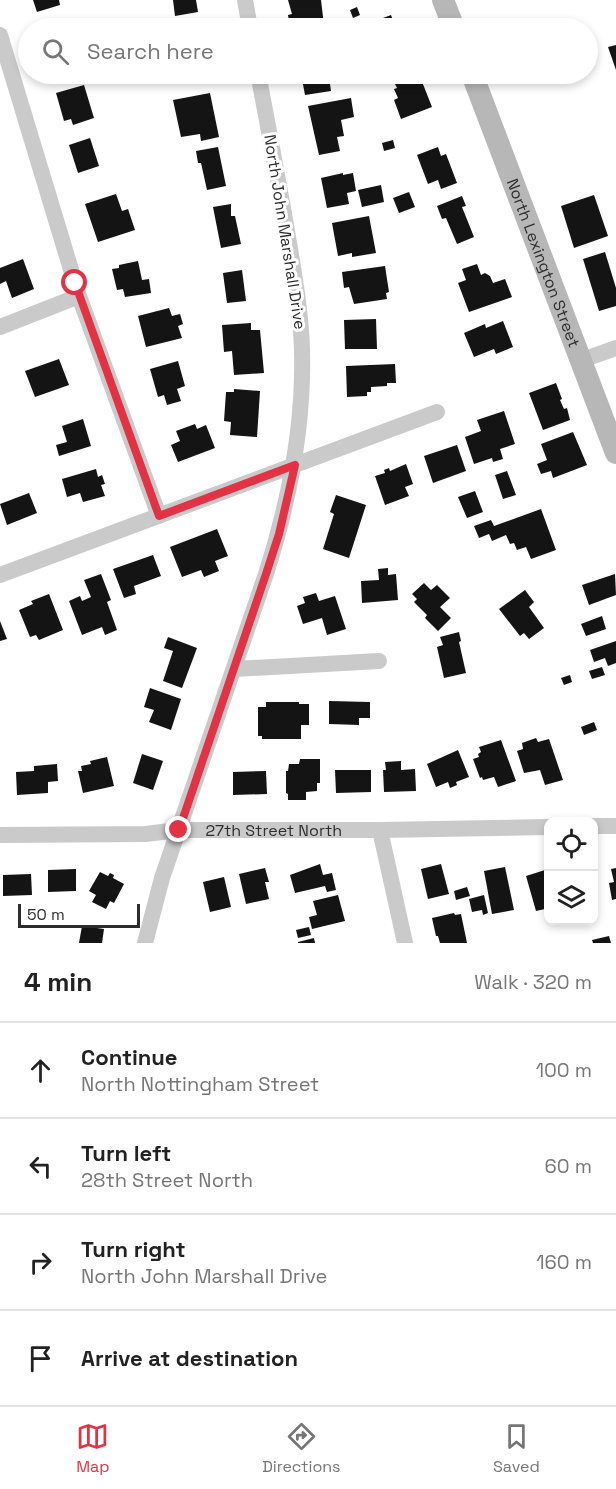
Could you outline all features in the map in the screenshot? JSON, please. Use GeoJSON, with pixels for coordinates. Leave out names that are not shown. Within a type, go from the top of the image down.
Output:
{"type":"FeatureCollection","features":[{"type":"Feature","properties":{"kind":"street"},"geometry":{"type":"LineString","coordinates":[[245,0],[248,18]]}},
{"type":"Feature","properties":{"kind":"street"},"geometry":{"type":"LineString","coordinates":[[443,0],[450,18]]}},
{"type":"Feature","properties":{"kind":"street"},"geometry":{"type":"LineString","coordinates":[[0,35],[79,296],[159,516]]}},
{"type":"Feature","properties":{"kind":"street","name":"North John Marshall Drive"},"geometry":{"type":"LineString","coordinates":[[146,943],[153,907],[279,534],[295,465],[302,383],[300,318],[296,279],[260,84]]}},
{"type":"Feature","properties":{"kind":"street","name":"North Lexington Street"},"geometry":{"type":"LineString","coordinates":[[476,84],[616,453]]}},
{"type":"Feature","properties":{"kind":"street"},"geometry":{"type":"LineString","coordinates":[[0,327],[79,296]]}},
{"type":"Feature","properties":{"kind":"street"},"geometry":{"type":"LineString","coordinates":[[582,360],[616,348]]}},
{"type":"Feature","properties":{"kind":"street"},"geometry":{"type":"LineString","coordinates":[[0,575],[437,412]]}},
{"type":"Feature","properties":{"kind":"street"},"geometry":{"type":"LineString","coordinates":[[235,669],[379,661]]}},
{"type":"Feature","properties":{"kind":"street"},"geometry":{"type":"LineString","coordinates":[[598,826],[616,826]]}},
{"type":"Feature","properties":{"kind":"street","name":"27th Street North"},"geometry":{"type":"LineString","coordinates":[[0,835],[145,834],[179,830],[544,827]]}},
{"type":"Feature","properties":{"kind":"street"},"geometry":{"type":"LineString","coordinates":[[381,830],[405,943]]}},
{"type":"Feature","properties":{"kind":"building"},"geometry":{"type":"Polygon","coordinates":[[[33,0],[59,0],[60,5],[37,12],[33,0]]]}},
{"type":"Feature","properties":{"kind":"building"},"geometry":{"type":"Polygon","coordinates":[[[173,0],[196,0],[198,12],[175,16],[173,0]]]}},
{"type":"Feature","properties":{"kind":"building"},"geometry":{"type":"Polygon","coordinates":[[[288,0],[321,0],[323,18],[288,18],[288,15],[292,14],[288,0]]]}},
{"type":"Feature","properties":{"kind":"building"},"geometry":{"type":"Polygon","coordinates":[[[357,7],[360,15],[353,18],[350,10],[357,7]]]}},
{"type":"Feature","properties":{"kind":"building"},"geometry":{"type":"Polygon","coordinates":[[[616,45],[616,70],[608,47],[616,45]]]}},
{"type":"Feature","properties":{"kind":"building"},"geometry":{"type":"Polygon","coordinates":[[[303,84],[330,84],[331,91],[305,95],[303,84]]]}},
{"type":"Feature","properties":{"kind":"building"},"geometry":{"type":"Polygon","coordinates":[[[395,84],[423,84],[432,107],[401,119],[394,100],[398,98],[394,89],[397,88],[395,84]]]}},
{"type":"Feature","properties":{"kind":"building"},"geometry":{"type":"Polygon","coordinates":[[[84,85],[94,118],[73,125],[71,119],[64,121],[56,93],[84,85]]]}},
{"type":"Feature","properties":{"kind":"building"},"geometry":{"type":"Polygon","coordinates":[[[210,93],[219,137],[201,141],[200,134],[181,137],[173,100],[210,93]]]}},
{"type":"Feature","properties":{"kind":"building"},"geometry":{"type":"Polygon","coordinates":[[[351,98],[354,117],[341,120],[344,136],[337,137],[340,151],[319,155],[308,106],[351,98]]]}},
{"type":"Feature","properties":{"kind":"building"},"geometry":{"type":"Polygon","coordinates":[[[90,138],[99,166],[78,173],[69,145],[90,138]]]}},
{"type":"Feature","properties":{"kind":"building"},"geometry":{"type":"Polygon","coordinates":[[[393,140],[395,148],[384,151],[382,143],[393,140]]]}},
{"type":"Feature","properties":{"kind":"building"},"geometry":{"type":"Polygon","coordinates":[[[218,147],[226,186],[207,190],[196,151],[218,147]]]}},
{"type":"Feature","properties":{"kind":"building"},"geometry":{"type":"Polygon","coordinates":[[[438,147],[441,156],[446,154],[457,183],[441,189],[438,180],[428,184],[417,155],[438,147]]]}},
{"type":"Feature","properties":{"kind":"building"},"geometry":{"type":"Polygon","coordinates":[[[343,173],[343,175],[353,173],[356,191],[347,193],[349,204],[327,208],[321,178],[343,173]]]}},
{"type":"Feature","properties":{"kind":"building"},"geometry":{"type":"Polygon","coordinates":[[[381,185],[384,202],[362,207],[358,190],[381,185]]]}},
{"type":"Feature","properties":{"kind":"building"},"geometry":{"type":"Polygon","coordinates":[[[409,192],[415,207],[399,213],[393,198],[409,192]]]}},
{"type":"Feature","properties":{"kind":"building"},"geometry":{"type":"Polygon","coordinates":[[[116,194],[122,211],[128,209],[135,230],[98,242],[85,204],[116,194]]]}},
{"type":"Feature","properties":{"kind":"building"},"geometry":{"type":"Polygon","coordinates":[[[594,195],[608,236],[574,248],[561,206],[594,195]]]}},
{"type":"Feature","properties":{"kind":"building"},"geometry":{"type":"Polygon","coordinates":[[[462,196],[466,206],[462,207],[474,237],[457,244],[446,218],[442,219],[437,206],[462,196]]]}},
{"type":"Feature","properties":{"kind":"building"},"geometry":{"type":"Polygon","coordinates":[[[231,204],[231,216],[235,216],[241,244],[221,248],[213,207],[231,204]]]}},
{"type":"Feature","properties":{"kind":"building"},"geometry":{"type":"Polygon","coordinates":[[[369,216],[376,253],[352,257],[352,253],[338,256],[332,223],[369,216]]]}},
{"type":"Feature","properties":{"kind":"building"},"geometry":{"type":"Polygon","coordinates":[[[605,252],[616,288],[616,306],[599,311],[583,259],[605,252]]]}},
{"type":"Feature","properties":{"kind":"building"},"geometry":{"type":"Polygon","coordinates":[[[23,259],[34,289],[12,298],[6,281],[0,284],[0,268],[23,259]]]}},
{"type":"Feature","properties":{"kind":"building"},"geometry":{"type":"Polygon","coordinates":[[[138,261],[142,280],[149,279],[151,293],[125,297],[123,289],[117,290],[112,269],[138,261]]]}},
{"type":"Feature","properties":{"kind":"building"},"geometry":{"type":"Polygon","coordinates":[[[477,264],[481,275],[485,273],[490,276],[493,283],[505,279],[512,297],[469,312],[458,283],[466,280],[462,269],[477,264]]]}},
{"type":"Feature","properties":{"kind":"building"},"geometry":{"type":"Polygon","coordinates":[[[385,266],[389,292],[386,293],[387,299],[354,304],[349,287],[344,288],[342,272],[385,266]]]}},
{"type":"Feature","properties":{"kind":"building"},"geometry":{"type":"Polygon","coordinates":[[[242,270],[246,301],[227,303],[223,273],[242,270]]]}},
{"type":"Feature","properties":{"kind":"building"},"geometry":{"type":"Polygon","coordinates":[[[169,308],[172,316],[180,314],[183,324],[178,326],[182,338],[146,347],[138,316],[169,308]]]}},
{"type":"Feature","properties":{"kind":"building"},"geometry":{"type":"Polygon","coordinates":[[[376,319],[377,349],[345,349],[344,320],[376,319]]]}},
{"type":"Feature","properties":{"kind":"building"},"geometry":{"type":"Polygon","coordinates":[[[503,321],[513,347],[496,354],[494,349],[474,357],[464,333],[485,324],[486,328],[503,321]]]}},
{"type":"Feature","properties":{"kind":"building"},"geometry":{"type":"Polygon","coordinates":[[[251,323],[251,330],[260,330],[264,373],[234,375],[232,351],[224,352],[222,325],[251,323]]]}},
{"type":"Feature","properties":{"kind":"building"},"geometry":{"type":"Polygon","coordinates":[[[59,359],[69,385],[35,397],[25,371],[59,359]]]}},
{"type":"Feature","properties":{"kind":"building"},"geometry":{"type":"Polygon","coordinates":[[[178,361],[185,386],[177,389],[181,401],[167,405],[164,395],[158,397],[150,369],[178,361]]]}},
{"type":"Feature","properties":{"kind":"building"},"geometry":{"type":"Polygon","coordinates":[[[395,364],[396,383],[371,387],[371,392],[367,392],[367,396],[347,397],[346,366],[395,364]]]}},
{"type":"Feature","properties":{"kind":"building"},"geometry":{"type":"Polygon","coordinates":[[[556,383],[562,399],[560,400],[564,409],[567,408],[570,420],[543,430],[529,393],[556,383]]]}},
{"type":"Feature","properties":{"kind":"building"},"geometry":{"type":"Polygon","coordinates":[[[234,389],[260,391],[257,437],[230,435],[231,422],[224,421],[226,392],[234,392],[234,389]]]}},
{"type":"Feature","properties":{"kind":"building"},"geometry":{"type":"Polygon","coordinates":[[[504,411],[515,444],[500,449],[503,459],[493,462],[492,458],[474,464],[465,437],[481,431],[477,420],[504,411]]]}},
{"type":"Feature","properties":{"kind":"building"},"geometry":{"type":"Polygon","coordinates":[[[83,419],[91,446],[59,456],[56,445],[67,442],[62,426],[83,419]]]}},
{"type":"Feature","properties":{"kind":"building"},"geometry":{"type":"Polygon","coordinates":[[[195,424],[197,429],[206,425],[215,448],[178,462],[171,445],[180,441],[176,431],[195,424]]]}},
{"type":"Feature","properties":{"kind":"building"},"geometry":{"type":"Polygon","coordinates":[[[573,432],[587,465],[553,478],[551,471],[541,474],[537,464],[547,460],[541,444],[573,432]]]}},
{"type":"Feature","properties":{"kind":"building"},"geometry":{"type":"Polygon","coordinates":[[[457,445],[466,471],[433,483],[424,456],[457,445]]]}},
{"type":"Feature","properties":{"kind":"building"},"geometry":{"type":"Polygon","coordinates":[[[406,464],[413,484],[405,487],[409,496],[385,505],[375,476],[385,473],[384,470],[389,468],[390,471],[406,464]]]}},
{"type":"Feature","properties":{"kind":"building"},"geometry":{"type":"Polygon","coordinates":[[[96,469],[98,477],[102,475],[105,484],[101,485],[105,496],[83,502],[80,493],[67,497],[62,479],[96,469]]]}},
{"type":"Feature","properties":{"kind":"building"},"geometry":{"type":"Polygon","coordinates":[[[507,471],[516,495],[503,499],[495,475],[507,471]]]}},
{"type":"Feature","properties":{"kind":"building"},"geometry":{"type":"Polygon","coordinates":[[[475,491],[483,512],[467,518],[458,497],[475,491]]]}},
{"type":"Feature","properties":{"kind":"building"},"geometry":{"type":"Polygon","coordinates":[[[29,493],[37,513],[7,525],[0,504],[29,493]]]}},
{"type":"Feature","properties":{"kind":"building"},"geometry":{"type":"Polygon","coordinates":[[[336,495],[366,505],[349,558],[323,549],[334,514],[330,512],[336,495]]]}},
{"type":"Feature","properties":{"kind":"building"},"geometry":{"type":"Polygon","coordinates":[[[541,509],[556,550],[531,559],[526,547],[517,550],[514,543],[510,544],[506,535],[492,541],[489,534],[479,538],[474,526],[491,520],[494,526],[541,509]]]}},
{"type":"Feature","properties":{"kind":"building"},"geometry":{"type":"Polygon","coordinates":[[[217,529],[228,556],[215,561],[219,571],[204,577],[201,570],[182,577],[170,547],[217,529]]]}},
{"type":"Feature","properties":{"kind":"building"},"geometry":{"type":"Polygon","coordinates":[[[153,555],[161,576],[134,586],[136,594],[124,598],[113,569],[153,555]]]}},
{"type":"Feature","properties":{"kind":"building"},"geometry":{"type":"Polygon","coordinates":[[[388,568],[388,575],[396,574],[398,600],[362,603],[361,581],[379,580],[378,569],[388,568]]]}},
{"type":"Feature","properties":{"kind":"building"},"geometry":{"type":"Polygon","coordinates":[[[101,574],[111,600],[107,602],[117,630],[105,635],[102,627],[82,635],[69,601],[80,596],[82,601],[91,597],[84,580],[101,574]]]}},
{"type":"Feature","properties":{"kind":"building"},"geometry":{"type":"Polygon","coordinates":[[[615,574],[616,595],[589,605],[582,585],[615,574]]]}},
{"type":"Feature","properties":{"kind":"building"},"geometry":{"type":"Polygon","coordinates":[[[424,583],[431,590],[437,585],[450,598],[440,607],[451,618],[438,631],[414,602],[417,599],[412,594],[424,583]]]}},
{"type":"Feature","properties":{"kind":"building"},"geometry":{"type":"Polygon","coordinates":[[[525,590],[534,602],[529,607],[544,628],[529,639],[524,633],[520,636],[499,609],[525,590]]]}},
{"type":"Feature","properties":{"kind":"building"},"geometry":{"type":"Polygon","coordinates":[[[316,593],[319,601],[335,596],[346,629],[327,635],[322,618],[303,624],[297,606],[305,603],[303,597],[316,593]]]}},
{"type":"Feature","properties":{"kind":"building"},"geometry":{"type":"Polygon","coordinates":[[[49,594],[63,630],[39,640],[36,635],[30,637],[19,610],[33,604],[31,601],[49,594]]]}},
{"type":"Feature","properties":{"kind":"building"},"geometry":{"type":"Polygon","coordinates":[[[602,616],[606,629],[586,636],[581,624],[602,616]]]}},
{"type":"Feature","properties":{"kind":"building"},"geometry":{"type":"Polygon","coordinates":[[[0,621],[7,639],[0,641],[0,621]]]}},
{"type":"Feature","properties":{"kind":"building"},"geometry":{"type":"Polygon","coordinates":[[[459,632],[466,673],[444,678],[437,647],[443,645],[440,637],[459,632]]]}},
{"type":"Feature","properties":{"kind":"building"},"geometry":{"type":"Polygon","coordinates":[[[168,637],[197,648],[182,688],[163,681],[173,651],[164,648],[168,637]]]}},
{"type":"Feature","properties":{"kind":"building"},"geometry":{"type":"Polygon","coordinates":[[[616,641],[616,663],[608,666],[605,658],[594,662],[590,650],[616,641]]]}},
{"type":"Feature","properties":{"kind":"building"},"geometry":{"type":"Polygon","coordinates":[[[602,667],[605,675],[592,679],[589,671],[602,667]]]}},
{"type":"Feature","properties":{"kind":"building"},"geometry":{"type":"Polygon","coordinates":[[[570,675],[572,682],[564,685],[561,678],[570,675]]]}},
{"type":"Feature","properties":{"kind":"building"},"geometry":{"type":"Polygon","coordinates":[[[150,688],[181,699],[171,730],[149,722],[154,710],[144,707],[150,688]]]}},
{"type":"Feature","properties":{"kind":"building"},"geometry":{"type":"Polygon","coordinates":[[[329,701],[370,702],[370,718],[359,718],[359,725],[329,724],[329,701]]]}},
{"type":"Feature","properties":{"kind":"building"},"geometry":{"type":"Polygon","coordinates":[[[266,702],[309,704],[309,725],[301,725],[301,739],[262,739],[262,736],[258,736],[258,707],[266,707],[266,702]]]}},
{"type":"Feature","properties":{"kind":"building"},"geometry":{"type":"Polygon","coordinates":[[[594,722],[597,730],[584,735],[581,727],[594,722]]]}},
{"type":"Feature","properties":{"kind":"building"},"geometry":{"type":"Polygon","coordinates":[[[536,738],[538,742],[549,739],[563,780],[545,785],[540,770],[524,773],[517,751],[523,749],[522,743],[536,738]]]}},
{"type":"Feature","properties":{"kind":"building"},"geometry":{"type":"Polygon","coordinates":[[[501,740],[516,781],[498,787],[494,777],[483,780],[482,777],[480,778],[473,759],[479,757],[478,754],[481,752],[479,747],[501,740]]]}},
{"type":"Feature","properties":{"kind":"building"},"geometry":{"type":"Polygon","coordinates":[[[458,750],[469,777],[456,782],[457,785],[450,788],[448,782],[436,787],[427,764],[458,750]]]}},
{"type":"Feature","properties":{"kind":"building"},"geometry":{"type":"Polygon","coordinates":[[[142,754],[163,761],[153,790],[133,783],[142,754]]]}},
{"type":"Feature","properties":{"kind":"building"},"geometry":{"type":"Polygon","coordinates":[[[107,757],[114,786],[83,793],[78,771],[82,771],[81,766],[107,757]]]}},
{"type":"Feature","properties":{"kind":"building"},"geometry":{"type":"Polygon","coordinates":[[[300,759],[320,759],[320,783],[317,783],[317,791],[306,792],[306,800],[288,800],[286,771],[288,771],[289,764],[299,764],[300,759]]]}},
{"type":"Feature","properties":{"kind":"building"},"geometry":{"type":"Polygon","coordinates":[[[401,761],[401,770],[415,769],[416,791],[384,792],[385,762],[401,761]]]}},
{"type":"Feature","properties":{"kind":"building"},"geometry":{"type":"Polygon","coordinates":[[[57,764],[58,781],[48,782],[48,793],[17,795],[16,772],[34,771],[34,766],[57,764]]]}},
{"type":"Feature","properties":{"kind":"building"},"geometry":{"type":"Polygon","coordinates":[[[335,770],[371,770],[371,792],[336,793],[335,770]]]}},
{"type":"Feature","properties":{"kind":"building"},"geometry":{"type":"Polygon","coordinates":[[[266,771],[267,794],[233,795],[233,772],[266,771]]]}},
{"type":"Feature","properties":{"kind":"building"},"geometry":{"type":"Polygon","coordinates":[[[320,864],[323,875],[332,873],[336,890],[327,892],[325,886],[295,893],[290,875],[320,864]]]}},
{"type":"Feature","properties":{"kind":"building"},"geometry":{"type":"Polygon","coordinates":[[[441,864],[449,894],[428,899],[421,869],[441,864]]]}},
{"type":"Feature","properties":{"kind":"building"},"geometry":{"type":"Polygon","coordinates":[[[505,867],[514,910],[492,914],[484,871],[505,867]]]}},
{"type":"Feature","properties":{"kind":"building"},"geometry":{"type":"Polygon","coordinates":[[[265,868],[269,882],[265,882],[269,899],[246,904],[239,874],[265,868]]]}},
{"type":"Feature","properties":{"kind":"building"},"geometry":{"type":"Polygon","coordinates":[[[616,868],[616,899],[612,900],[609,883],[614,882],[611,869],[616,868]]]}},
{"type":"Feature","properties":{"kind":"building"},"geometry":{"type":"Polygon","coordinates":[[[76,869],[76,891],[48,892],[48,870],[76,869]]]}},
{"type":"Feature","properties":{"kind":"building"},"geometry":{"type":"Polygon","coordinates":[[[544,870],[544,909],[536,911],[526,876],[544,870]]]}},
{"type":"Feature","properties":{"kind":"building"},"geometry":{"type":"Polygon","coordinates":[[[100,872],[108,876],[110,873],[114,875],[113,878],[124,884],[114,903],[110,901],[106,909],[92,902],[96,895],[89,891],[100,872]]]}},
{"type":"Feature","properties":{"kind":"building"},"geometry":{"type":"Polygon","coordinates":[[[31,874],[32,895],[3,896],[3,875],[31,874]]]}},
{"type":"Feature","properties":{"kind":"building"},"geometry":{"type":"Polygon","coordinates":[[[224,877],[231,907],[210,912],[203,882],[224,877]]]}},
{"type":"Feature","properties":{"kind":"building"},"geometry":{"type":"Polygon","coordinates":[[[467,887],[470,896],[456,900],[454,891],[467,887]]]}},
{"type":"Feature","properties":{"kind":"building"},"geometry":{"type":"Polygon","coordinates":[[[338,895],[345,921],[312,929],[309,917],[317,915],[313,901],[338,895]]]}},
{"type":"Feature","properties":{"kind":"building"},"geometry":{"type":"Polygon","coordinates":[[[484,895],[488,913],[483,915],[482,910],[472,912],[469,899],[484,895]]]}},
{"type":"Feature","properties":{"kind":"building"},"geometry":{"type":"Polygon","coordinates":[[[454,913],[455,915],[461,914],[467,943],[440,943],[432,918],[454,913]]]}},
{"type":"Feature","properties":{"kind":"building"},"geometry":{"type":"Polygon","coordinates":[[[82,926],[104,929],[102,943],[79,943],[82,926]]]}},
{"type":"Feature","properties":{"kind":"building"},"geometry":{"type":"Polygon","coordinates":[[[309,927],[311,935],[298,938],[296,930],[309,927]]]}},
{"type":"Feature","properties":{"kind":"building"},"geometry":{"type":"Polygon","coordinates":[[[609,936],[611,943],[593,943],[592,940],[609,936]]]}},
{"type":"Feature","properties":{"kind":"building"},"geometry":{"type":"Polygon","coordinates":[[[314,938],[315,943],[298,943],[298,942],[314,938]]]}},
{"type":"Feature","properties":{"kind":"route"},"geometry":{"type":"LineString","coordinates":[[75,283],[159,516],[295,465],[279,534],[179,830]]}}]}
